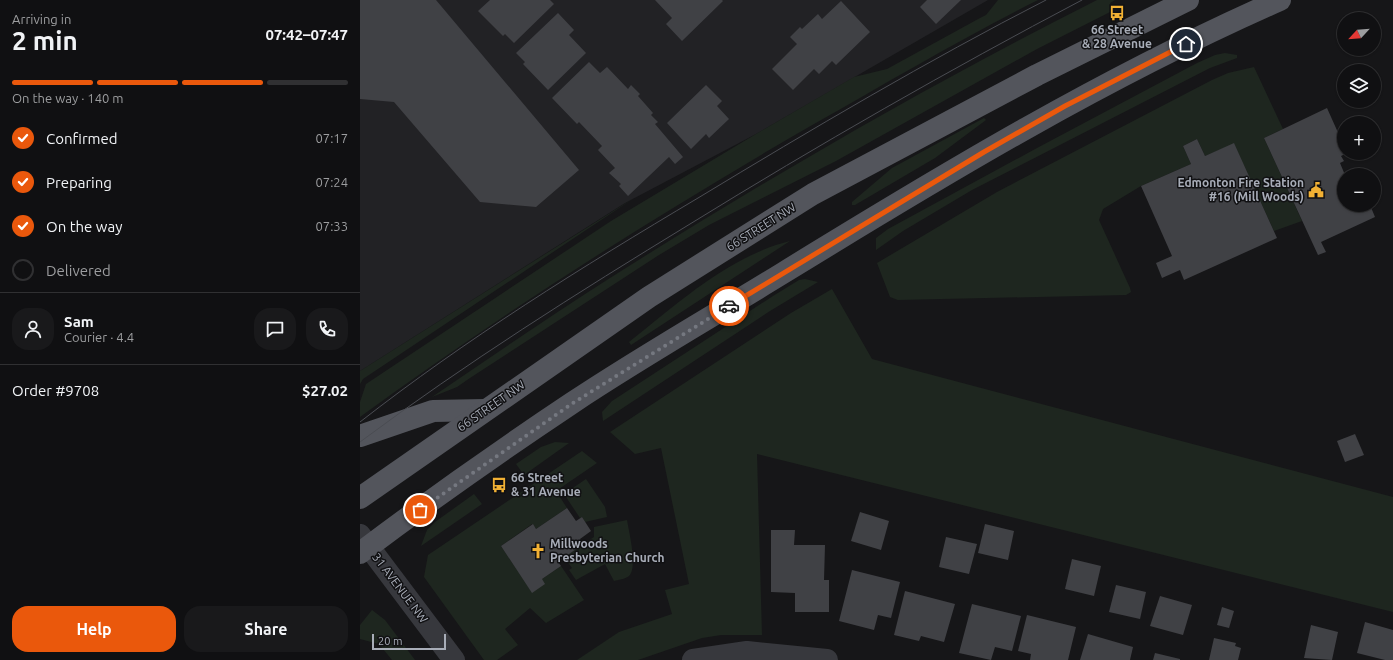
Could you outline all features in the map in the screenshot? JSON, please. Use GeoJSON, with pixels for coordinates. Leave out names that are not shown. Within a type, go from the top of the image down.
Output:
{"type":"FeatureCollection","features":[{"type":"Feature","properties":{"kind":"main road","name":"66 STREET NW"},"geometry":{"type":"LineString","coordinates":[[360,498],[650,297],[813,194],[1037,75],[1188,0]]}},
{"type":"Feature","properties":{"kind":"main road"},"geometry":{"type":"LineString","coordinates":[[363,545],[573,403],[984,152],[1065,106],[1171,52],[1280,0]]}},
{"type":"Feature","properties":{"kind":"main road"},"geometry":{"type":"LineString","coordinates":[[360,436],[433,411],[485,410]]}},
{"type":"Feature","properties":{"kind":"street","name":"31 AVENUE NW"},"geometry":{"type":"LineString","coordinates":[[363,545],[454,660]]}},
{"type":"Feature","properties":{"kind":"street"},"geometry":{"type":"LineString","coordinates":[[693,660],[747,652],[819,659]]}},
{"type":"Feature","properties":{"kind":"shaded area"},"geometry":{"type":"Polygon","coordinates":[[[360,0],[988,0],[756,134],[625,203],[360,371],[360,0]]]}},
{"type":"Feature","properties":{"kind":"shaded area"},"geometry":{"type":"Polygon","coordinates":[[[998,0],[1038,0],[925,60],[756,158],[640,228],[526,301],[360,417],[360,402],[366,384],[611,221],[854,77],[887,69],[986,15],[998,0]]]}},
{"type":"Feature","properties":{"kind":"shaded area"},"geometry":{"type":"Polygon","coordinates":[[[1097,0],[1115,0],[1110,3],[1114,10],[1037,49],[836,161],[709,225],[659,255],[457,387],[432,397],[588,292],[789,168],[973,65],[1097,0]]]}},
{"type":"Feature","properties":{"kind":"shaded area"},"geometry":{"type":"Polygon","coordinates":[[[1225,53],[1237,55],[1237,58],[1210,68],[972,190],[903,231],[876,250],[876,238],[888,229],[1197,63],[1215,55],[1225,53]]]}},
{"type":"Feature","properties":{"kind":"shaded area"},"geometry":{"type":"Polygon","coordinates":[[[1254,67],[1283,129],[1264,138],[1302,221],[1274,231],[1234,144],[1205,156],[1197,139],[1183,146],[1191,164],[1141,186],[1103,209],[1099,220],[1130,288],[1131,292],[1126,295],[898,300],[890,297],[877,263],[997,192],[1212,80],[1228,73],[1254,67]]]}},
{"type":"Feature","properties":{"kind":"shaded area"},"geometry":{"type":"Polygon","coordinates":[[[984,118],[986,120],[935,158],[855,205],[852,205],[852,202],[892,168],[984,118]]]}},
{"type":"Feature","properties":{"kind":"shaded area"},"geometry":{"type":"Polygon","coordinates":[[[634,198],[363,379],[360,384],[360,371],[634,198]]]}},
{"type":"Feature","properties":{"kind":"shaded area"},"geometry":{"type":"Polygon","coordinates":[[[790,241],[631,345],[629,342],[685,297],[725,270],[768,248],[790,241]]]}},
{"type":"Feature","properties":{"kind":"shaded area"},"geometry":{"type":"Polygon","coordinates":[[[805,279],[818,282],[770,311],[603,421],[602,412],[612,401],[773,296],[799,280],[805,279]]]}},
{"type":"Feature","properties":{"kind":"shaded area"},"geometry":{"type":"Polygon","coordinates":[[[832,289],[872,359],[1393,497],[1393,612],[757,454],[762,635],[721,635],[702,638],[638,660],[577,660],[619,632],[672,614],[665,590],[689,584],[661,448],[635,454],[610,432],[791,313],[832,289]]]}},
{"type":"Feature","properties":{"kind":"shaded area"},"geometry":{"type":"Polygon","coordinates":[[[555,442],[569,443],[524,475],[516,464],[541,447],[555,442]]]}},
{"type":"Feature","properties":{"kind":"shaded area"},"geometry":{"type":"Polygon","coordinates":[[[582,451],[597,463],[556,491],[567,508],[536,529],[532,524],[501,546],[532,592],[542,579],[561,566],[584,600],[546,623],[530,608],[505,629],[518,645],[497,660],[484,660],[424,577],[428,555],[582,451]]]}},
{"type":"Feature","properties":{"kind":"shaded area"},"geometry":{"type":"Polygon","coordinates":[[[586,479],[605,507],[607,517],[585,522],[582,517],[580,518],[564,494],[586,479]]]}},
{"type":"Feature","properties":{"kind":"shaded area"},"geometry":{"type":"Polygon","coordinates":[[[474,494],[482,504],[421,546],[427,530],[435,522],[474,494]]]}},
{"type":"Feature","properties":{"kind":"shaded area"},"geometry":{"type":"Polygon","coordinates":[[[627,520],[633,558],[632,572],[629,576],[624,579],[614,581],[605,564],[576,580],[569,570],[572,568],[564,557],[594,537],[594,527],[627,520]]]}},
{"type":"Feature","properties":{"kind":"shaded area"},"geometry":{"type":"Polygon","coordinates":[[[372,610],[385,620],[415,660],[392,660],[379,644],[360,639],[360,625],[372,610]]]}},
{"type":"Feature","properties":{"kind":"building"},"geometry":{"type":"Polygon","coordinates":[[[360,0],[436,0],[579,170],[536,207],[480,202],[394,102],[360,99],[360,0]]]}},
{"type":"Feature","properties":{"kind":"building"},"geometry":{"type":"Polygon","coordinates":[[[490,0],[550,0],[554,4],[514,43],[505,34],[503,36],[478,11],[490,0]]]}},
{"type":"Feature","properties":{"kind":"building"},"geometry":{"type":"Polygon","coordinates":[[[655,0],[723,1],[682,41],[666,24],[672,18],[655,0]]]}},
{"type":"Feature","properties":{"kind":"building"},"geometry":{"type":"Polygon","coordinates":[[[927,0],[961,0],[936,24],[920,7],[927,0]]]}},
{"type":"Feature","properties":{"kind":"building"},"geometry":{"type":"Polygon","coordinates":[[[841,1],[870,32],[836,65],[832,61],[819,74],[814,69],[793,90],[772,69],[797,44],[790,37],[800,27],[802,29],[818,14],[822,19],[841,1]]]}},
{"type":"Feature","properties":{"kind":"building"},"geometry":{"type":"Polygon","coordinates":[[[558,13],[574,30],[569,35],[586,53],[548,90],[523,64],[525,62],[516,53],[558,13]]]}},
{"type":"Feature","properties":{"kind":"building"},"geometry":{"type":"Polygon","coordinates":[[[589,62],[600,73],[607,67],[628,89],[631,85],[640,94],[638,96],[653,113],[651,115],[658,122],[655,124],[683,157],[675,164],[669,157],[628,196],[619,186],[621,184],[609,173],[615,168],[598,150],[602,146],[579,122],[577,124],[552,98],[589,62]]]}},
{"type":"Feature","properties":{"kind":"building"},"geometry":{"type":"Polygon","coordinates":[[[706,85],[722,101],[717,106],[729,119],[709,138],[706,134],[691,149],[667,123],[706,85]]]}},
{"type":"Feature","properties":{"kind":"building","name":"Edmonton Fire Station #16 (Mill Woods)"},"geometry":{"type":"Polygon","coordinates":[[[1327,108],[1337,130],[1337,160],[1344,161],[1340,163],[1342,168],[1337,168],[1337,212],[1373,212],[1375,217],[1321,242],[1326,252],[1318,255],[1264,138],[1327,108]]]}},
{"type":"Feature","properties":{"kind":"building"},"geometry":{"type":"Polygon","coordinates":[[[1197,139],[1205,156],[1234,143],[1277,238],[1184,280],[1180,270],[1162,278],[1156,263],[1172,256],[1141,186],[1191,164],[1183,146],[1197,139]]]}},
{"type":"Feature","properties":{"kind":"building"},"geometry":{"type":"Polygon","coordinates":[[[1355,434],[1364,455],[1345,462],[1337,441],[1355,434]]]}},
{"type":"Feature","properties":{"kind":"building","name":"Millwoods Presbyterian Church"},"geometry":{"type":"Polygon","coordinates":[[[567,508],[576,521],[582,517],[591,531],[580,539],[583,544],[558,562],[561,566],[542,579],[545,584],[532,593],[501,546],[533,524],[536,529],[567,508]]]}},
{"type":"Feature","properties":{"kind":"building"},"geometry":{"type":"Polygon","coordinates":[[[860,512],[889,521],[881,550],[851,541],[860,512]]]}},
{"type":"Feature","properties":{"kind":"building"},"geometry":{"type":"Polygon","coordinates":[[[985,524],[1014,531],[1008,560],[978,553],[985,524]]]}},
{"type":"Feature","properties":{"kind":"building"},"geometry":{"type":"Polygon","coordinates":[[[771,530],[795,530],[794,545],[825,545],[824,580],[829,580],[829,612],[795,612],[795,593],[771,592],[771,530]]]}},
{"type":"Feature","properties":{"kind":"building"},"geometry":{"type":"Polygon","coordinates":[[[946,537],[977,544],[969,574],[939,567],[946,537]]]}},
{"type":"Feature","properties":{"kind":"building"},"geometry":{"type":"Polygon","coordinates":[[[1072,559],[1101,566],[1094,596],[1065,589],[1072,559]]]}},
{"type":"Feature","properties":{"kind":"building"},"geometry":{"type":"Polygon","coordinates":[[[852,570],[900,582],[891,618],[878,615],[874,630],[839,621],[852,570]]]}},
{"type":"Feature","properties":{"kind":"building"},"geometry":{"type":"Polygon","coordinates":[[[1116,585],[1146,592],[1140,619],[1109,612],[1116,585]]]}},
{"type":"Feature","properties":{"kind":"building"},"geometry":{"type":"Polygon","coordinates":[[[905,591],[955,604],[944,642],[921,636],[919,641],[894,635],[905,591]]]}},
{"type":"Feature","properties":{"kind":"building"},"geometry":{"type":"Polygon","coordinates":[[[1160,596],[1192,605],[1183,635],[1150,626],[1160,596]]]}},
{"type":"Feature","properties":{"kind":"building"},"geometry":{"type":"Polygon","coordinates":[[[972,604],[1021,616],[1012,651],[995,647],[991,660],[959,653],[972,604]]]}},
{"type":"Feature","properties":{"kind":"building"},"geometry":{"type":"Polygon","coordinates":[[[1222,607],[1234,611],[1229,628],[1217,625],[1222,607]]]}},
{"type":"Feature","properties":{"kind":"building"},"geometry":{"type":"Polygon","coordinates":[[[1027,615],[1076,627],[1068,660],[1030,660],[1031,654],[1018,651],[1027,615]]]}},
{"type":"Feature","properties":{"kind":"building"},"geometry":{"type":"Polygon","coordinates":[[[1365,622],[1393,630],[1393,660],[1385,660],[1357,653],[1365,622]]]}},
{"type":"Feature","properties":{"kind":"building"},"geometry":{"type":"Polygon","coordinates":[[[1311,625],[1338,632],[1332,660],[1304,658],[1311,625]]]}},
{"type":"Feature","properties":{"kind":"building"},"geometry":{"type":"Polygon","coordinates":[[[1088,634],[1133,647],[1130,660],[1080,660],[1088,634]]]}},
{"type":"Feature","properties":{"kind":"building"},"geometry":{"type":"Polygon","coordinates":[[[1214,638],[1236,643],[1235,646],[1241,648],[1238,660],[1209,660],[1214,638]]]}},
{"type":"Feature","properties":{"kind":"building"},"geometry":{"type":"Polygon","coordinates":[[[1155,653],[1180,659],[1180,660],[1153,660],[1155,653]]]}},
{"type":"Feature","properties":{"kind":"tram line"},"geometry":{"type":"LineString","coordinates":[[360,422],[400,391],[483,333],[611,250],[870,96],[957,47],[1046,0]]}},
{"type":"Feature","properties":{"kind":"tram line"},"geometry":{"type":"LineString","coordinates":[[360,442],[481,356],[690,224],[884,109],[983,53],[1082,0]]}},
{"type":"Feature","properties":{"kind":"way so far"},"geometry":{"type":"LineString","coordinates":[[420,510],[573,403],[729,306]]}},
{"type":"Feature","properties":{"kind":"place","name":"66 Street & 28 Avenue"},"geometry":{"type":"Point","coordinates":[1117,13]}},
{"type":"Feature","properties":{"kind":"place","name":"Edmonton Fire Station #16 (Mill Woods)"},"geometry":{"type":"Point","coordinates":[1316,190]}},
{"type":"Feature","properties":{"kind":"place","name":"66 Street & 31 Avenue"},"geometry":{"type":"Point","coordinates":[499,485]}},
{"type":"Feature","properties":{"kind":"place","name":"Millwoods Presbyterian Church"},"geometry":{"type":"Point","coordinates":[538,551]}},
{"type":"Feature","properties":{"kind":"route"},"geometry":{"type":"LineString","coordinates":[[729,306],[984,152],[1065,106],[1186,44]]}}]}
